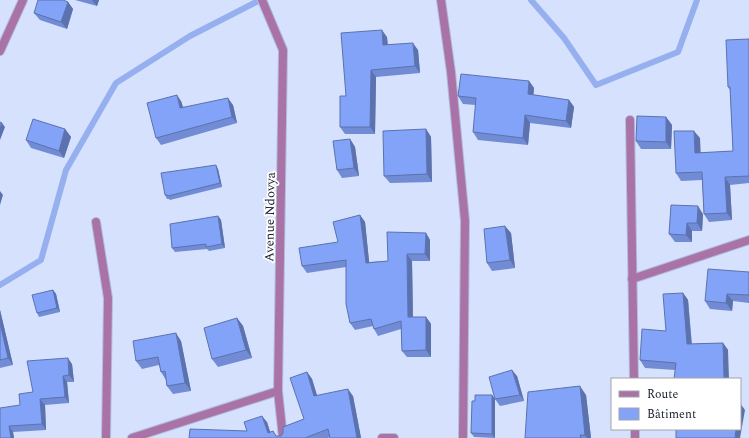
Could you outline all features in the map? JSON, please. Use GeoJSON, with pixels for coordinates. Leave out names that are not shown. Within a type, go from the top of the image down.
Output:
{"type":"FeatureCollection","features":[{"type":"Feature","properties":{"kind":"street"},"geometry":{"type":"LineString","coordinates":[[0,51],[23,0]]}},
{"type":"Feature","properties":{"kind":"street","name":"Avenue Ndovya"},"geometry":{"type":"LineString","coordinates":[[262,0],[283,50],[278,391],[283,438]]}},
{"type":"Feature","properties":{"kind":"street"},"geometry":{"type":"LineString","coordinates":[[441,0],[451,72],[465,222],[463,438]]}},
{"type":"Feature","properties":{"kind":"street"},"geometry":{"type":"LineString","coordinates":[[630,120],[634,378]]}},
{"type":"Feature","properties":{"kind":"street"},"geometry":{"type":"LineString","coordinates":[[96,222],[108,298],[106,438]]}},
{"type":"Feature","properties":{"kind":"street"},"geometry":{"type":"LineString","coordinates":[[632,279],[749,240]]}},
{"type":"Feature","properties":{"kind":"street"},"geometry":{"type":"LineString","coordinates":[[132,438],[278,391]]}},
{"type":"Feature","properties":{"kind":"street"},"geometry":{"type":"LineString","coordinates":[[382,438],[394,438]]}},
{"type":"Feature","properties":{"kind":"building"},"geometry":{"type":"Polygon","coordinates":[[[38,0],[63,0],[68,2],[61,22],[34,13],[38,0]]]}},
{"type":"Feature","properties":{"kind":"building"},"geometry":{"type":"Polygon","coordinates":[[[382,30],[383,45],[413,43],[415,66],[371,70],[370,127],[340,127],[340,96],[346,96],[341,33],[382,30]]]}},
{"type":"Feature","properties":{"kind":"building"},"geometry":{"type":"Polygon","coordinates":[[[749,39],[749,176],[725,177],[727,213],[704,214],[702,172],[676,173],[674,131],[694,131],[695,153],[733,151],[726,40],[749,39]]]}},
{"type":"Feature","properties":{"kind":"building"},"geometry":{"type":"Polygon","coordinates":[[[461,74],[529,81],[528,94],[569,100],[566,121],[525,115],[523,138],[473,132],[476,98],[458,96],[461,74]]]}},
{"type":"Feature","properties":{"kind":"building"},"geometry":{"type":"Polygon","coordinates":[[[177,95],[180,108],[228,98],[232,117],[156,138],[147,103],[177,95]]]}},
{"type":"Feature","properties":{"kind":"building"},"geometry":{"type":"Polygon","coordinates":[[[637,116],[666,117],[666,142],[636,141],[637,116]]]}},
{"type":"Feature","properties":{"kind":"building"},"geometry":{"type":"Polygon","coordinates":[[[33,119],[65,129],[59,151],[26,140],[33,119]]]}},
{"type":"Feature","properties":{"kind":"building"},"geometry":{"type":"Polygon","coordinates":[[[426,129],[427,174],[384,176],[383,131],[426,129]]]}},
{"type":"Feature","properties":{"kind":"building"},"geometry":{"type":"Polygon","coordinates":[[[350,139],[354,168],[337,170],[333,141],[350,139]]]}},
{"type":"Feature","properties":{"kind":"building"},"geometry":{"type":"Polygon","coordinates":[[[216,165],[220,183],[168,196],[165,195],[161,173],[216,165]]]}},
{"type":"Feature","properties":{"kind":"building"},"geometry":{"type":"Polygon","coordinates":[[[671,205],[698,206],[697,223],[687,223],[686,235],[669,234],[671,205]]]}},
{"type":"Feature","properties":{"kind":"building"},"geometry":{"type":"Polygon","coordinates":[[[360,215],[366,263],[388,261],[387,232],[426,233],[425,254],[407,254],[408,317],[426,317],[426,350],[402,351],[401,321],[374,329],[371,319],[350,323],[346,304],[346,260],[302,266],[299,248],[338,242],[333,222],[360,215]]]}},
{"type":"Feature","properties":{"kind":"building"},"geometry":{"type":"Polygon","coordinates":[[[218,216],[222,244],[206,247],[206,244],[172,248],[170,224],[218,216]]]}},
{"type":"Feature","properties":{"kind":"building"},"geometry":{"type":"Polygon","coordinates":[[[505,226],[510,260],[487,263],[484,229],[505,226]]]}},
{"type":"Feature","properties":{"kind":"building"},"geometry":{"type":"Polygon","coordinates":[[[708,269],[749,272],[749,295],[727,294],[726,303],[705,301],[708,269]]]}},
{"type":"Feature","properties":{"kind":"building"},"geometry":{"type":"Polygon","coordinates":[[[53,290],[57,308],[37,313],[32,295],[53,290]]]}},
{"type":"Feature","properties":{"kind":"building"},"geometry":{"type":"Polygon","coordinates":[[[683,293],[687,344],[723,343],[724,378],[674,378],[676,363],[640,360],[642,329],[666,331],[663,294],[683,293]]]}},
{"type":"Feature","properties":{"kind":"building"},"geometry":{"type":"Polygon","coordinates":[[[237,318],[246,350],[212,359],[204,328],[237,318]]]}},
{"type":"Feature","properties":{"kind":"building"},"geometry":{"type":"Polygon","coordinates":[[[0,323],[8,358],[0,360],[0,323]]]}},
{"type":"Feature","properties":{"kind":"building"},"geometry":{"type":"Polygon","coordinates":[[[176,333],[185,383],[167,386],[165,371],[161,372],[158,357],[136,361],[133,341],[176,333]]]}},
{"type":"Feature","properties":{"kind":"building"},"geometry":{"type":"Polygon","coordinates":[[[68,358],[69,375],[63,376],[65,397],[40,399],[42,424],[9,426],[11,438],[0,438],[0,408],[20,405],[19,394],[33,392],[27,361],[68,358]]]}},
{"type":"Feature","properties":{"kind":"building"},"geometry":{"type":"Polygon","coordinates":[[[512,370],[520,395],[495,399],[489,377],[512,370]]]}},
{"type":"Feature","properties":{"kind":"building"},"geometry":{"type":"Polygon","coordinates":[[[307,372],[314,396],[348,389],[357,438],[330,438],[328,429],[305,438],[189,438],[190,429],[247,431],[244,422],[262,416],[268,433],[273,431],[276,436],[281,436],[283,433],[283,427],[304,419],[290,378],[307,372]]]}},
{"type":"Feature","properties":{"kind":"building"},"geometry":{"type":"Polygon","coordinates":[[[580,386],[585,435],[580,435],[581,438],[525,438],[528,392],[580,386]]]}},
{"type":"Feature","properties":{"kind":"building"},"geometry":{"type":"Polygon","coordinates":[[[475,395],[492,395],[492,434],[471,433],[472,401],[475,401],[475,395]]]}},
{"type":"Feature","properties":{"kind":"building"},"geometry":{"type":"Polygon","coordinates":[[[676,430],[736,430],[735,438],[676,438],[676,430]]]}},
{"type":"Feature","properties":{"kind":"waterway"},"geometry":{"type":"LineString","coordinates":[[0,285],[41,260],[66,170],[116,83],[190,36],[260,0]]}},
{"type":"Feature","properties":{"kind":"waterway"},"geometry":{"type":"LineString","coordinates":[[531,0],[564,38],[596,85],[678,52],[697,0]]}}]}
